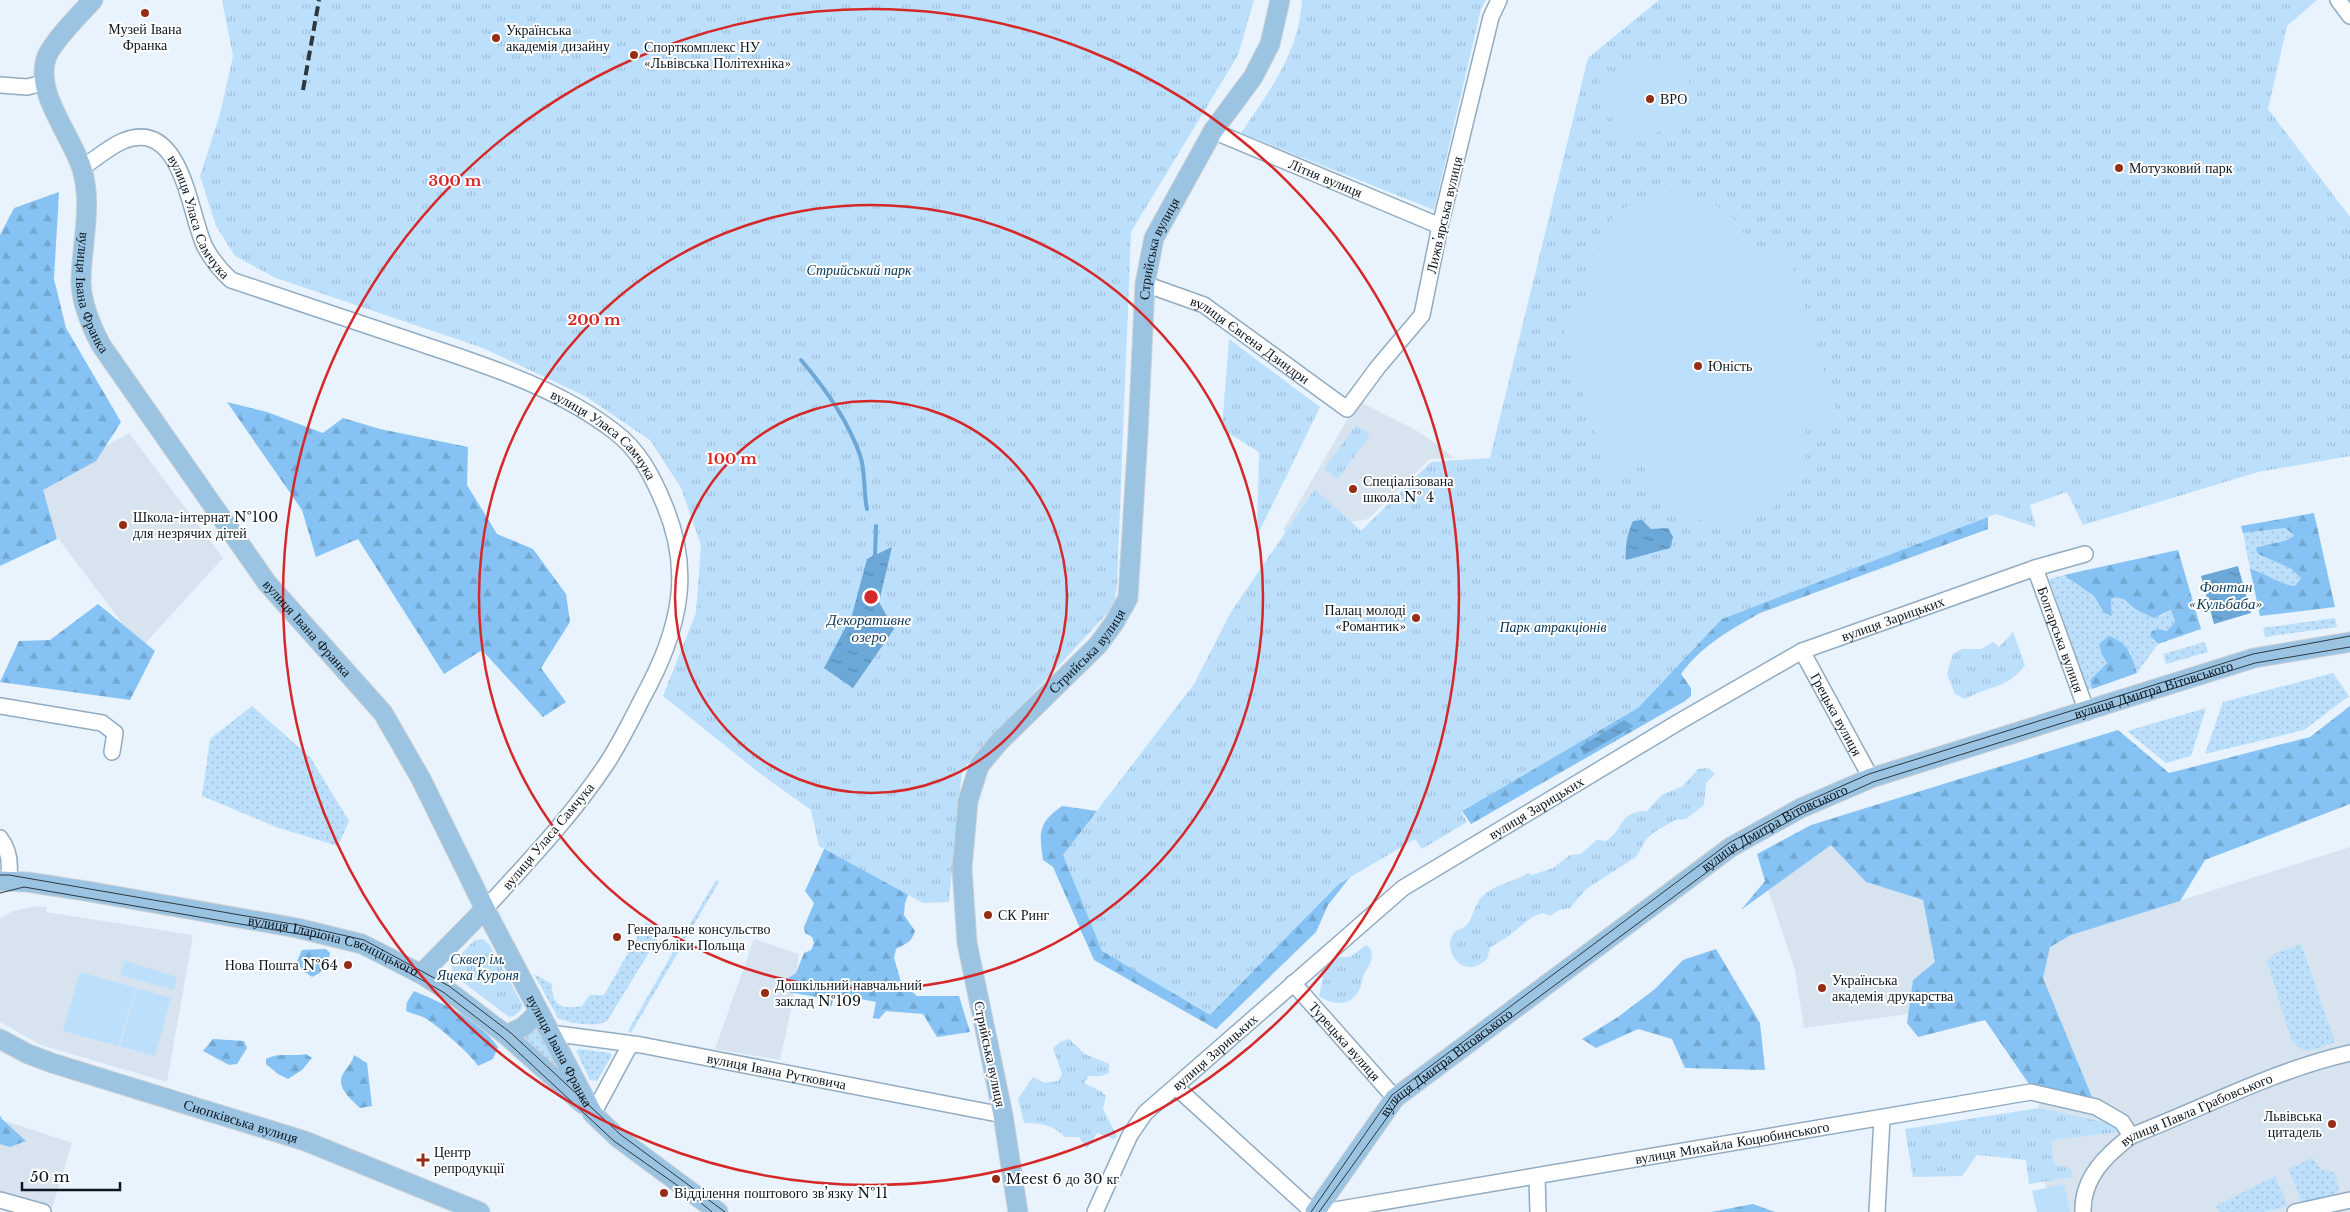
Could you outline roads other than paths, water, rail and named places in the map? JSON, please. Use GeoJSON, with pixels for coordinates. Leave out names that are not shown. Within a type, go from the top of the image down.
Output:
{"type":"FeatureCollection","features":[{"type":"Feature","properties":{"kind":"main road"},"geometry":{"type":"LineString","coordinates":[[43,83],[46,58],[68,26],[93,0]]}},
{"type":"Feature","properties":{"kind":"main road","name":"Стрийська вулиця"},"geometry":{"type":"LineString","coordinates":[[1018,1212],[1003,1114],[967,943],[962,869],[968,801],[979,766],[999,742],[1098,645],[1114,623],[1128,598],[1145,284],[1154,238],[1212,131],[1253,77],[1270,44],[1280,0]]}},
{"type":"Feature","properties":{"kind":"main road","name":"вулиця Івана Франка"},"geometry":{"type":"LineString","coordinates":[[43,83],[82,168],[86,184],[81,286],[89,320],[101,345],[267,582],[383,714],[420,779],[485,909],[593,1114],[617,1138],[718,1212]]}},
{"type":"Feature","properties":{"kind":"main road","name":"вулиця Дмитра Вітовського"},"geometry":{"type":"LineString","coordinates":[[1314,1212],[1395,1098],[1731,847],[1801,808],[1871,778],[2087,712],[2254,658],[2350,642]]}},
{"type":"Feature","properties":{"kind":"main road","name":"вулиця Іларіона Свєнціцького"},"geometry":{"type":"LineString","coordinates":[[3,886],[27,882],[345,938],[362,944],[421,974],[450,993],[506,1035],[593,1114]]}},
{"type":"Feature","properties":{"kind":"main road","name":"вулиця Уласа Самчука"},"geometry":{"type":"LineString","coordinates":[[421,974],[485,909]]}},
{"type":"Feature","properties":{"kind":"main road"},"geometry":{"type":"LineString","coordinates":[[506,1035],[523,1027],[539,1012]]}},
{"type":"Feature","properties":{"kind":"main road","name":"Снопківська вулиця"},"geometry":{"type":"LineString","coordinates":[[0,1038],[28,1054],[52,1063],[305,1141],[480,1212]]}},
{"type":"Feature","properties":{"kind":"street","name":"Лижвʼярська вулиця"},"geometry":{"type":"LineString","coordinates":[[1347,410],[1378,367],[1422,315],[1440,226],[1491,17],[1499,0]]}},
{"type":"Feature","properties":{"kind":"street"},"geometry":{"type":"LineString","coordinates":[[2338,0],[2350,16]]}},
{"type":"Feature","properties":{"kind":"street"},"geometry":{"type":"LineString","coordinates":[[0,86],[27,87],[43,83]]}},
{"type":"Feature","properties":{"kind":"street","name":"Літня вулиця"},"geometry":{"type":"LineString","coordinates":[[1212,131],[1440,226]]}},
{"type":"Feature","properties":{"kind":"street","name":"вулиця Уласа Самчука"},"geometry":{"type":"LineString","coordinates":[[82,168],[124,141],[141,137],[155,142],[170,153],[181,171],[205,246],[219,269],[231,280],[501,371],[559,397],[588,413],[617,433],[641,459],[657,487],[670,519],[680,563],[679,593],[673,627],[651,682],[607,763],[577,804],[485,909]]}},
{"type":"Feature","properties":{"kind":"street","name":"вулиця Євгена Дзиндри"},"geometry":{"type":"LineString","coordinates":[[1145,284],[1204,305],[1347,410]]}},
{"type":"Feature","properties":{"kind":"street","name":"вулиця Зарицьких"},"geometry":{"type":"LineString","coordinates":[[1095,1212],[1130,1135],[1145,1113],[1403,888],[1802,651],[2035,568],[2085,554]]}},
{"type":"Feature","properties":{"kind":"street","name":"Болгарська вулиця"},"geometry":{"type":"LineString","coordinates":[[2035,568],[2087,712]]}},
{"type":"Feature","properties":{"kind":"street","name":"Грецька вулиця"},"geometry":{"type":"LineString","coordinates":[[1802,651],[1871,778]]}},
{"type":"Feature","properties":{"kind":"street"},"geometry":{"type":"LineString","coordinates":[[0,706],[102,723],[116,733],[112,752]]}},
{"type":"Feature","properties":{"kind":"street"},"geometry":{"type":"LineString","coordinates":[[0,838],[8,850],[10,868],[3,886]]}},
{"type":"Feature","properties":{"kind":"street","name":"Турецька вулиця"},"geometry":{"type":"LineString","coordinates":[[1293,983],[1395,1098]]}},
{"type":"Feature","properties":{"kind":"street","name":"вулиця Івана Рутковича"},"geometry":{"type":"LineString","coordinates":[[550,1033],[630,1045],[1003,1114]]}},
{"type":"Feature","properties":{"kind":"street"},"geometry":{"type":"LineString","coordinates":[[593,1114],[630,1045]]}},
{"type":"Feature","properties":{"kind":"street","name":"вулиця Павла Грабовського"},"geometry":{"type":"LineString","coordinates":[[2083,1212],[2083,1200],[2088,1180],[2109,1153],[2131,1136],[2291,1071],[2327,1058],[2350,1053]]}},
{"type":"Feature","properties":{"kind":"street"},"geometry":{"type":"LineString","coordinates":[[1176,1087],[1314,1212]]}},
{"type":"Feature","properties":{"kind":"street","name":"вулиця Михайла Коцюбинського"},"geometry":{"type":"LineString","coordinates":[[1323,1212],[2032,1092],[2096,1107],[2122,1122],[2131,1136]]}},
{"type":"Feature","properties":{"kind":"street"},"geometry":{"type":"LineString","coordinates":[[1877,1212],[1882,1118]]}},
{"type":"Feature","properties":{"kind":"street"},"geometry":{"type":"LineString","coordinates":[[1537,1177],[1538,1212]]}},
{"type":"Feature","properties":{"kind":"street"},"geometry":{"type":"LineString","coordinates":[[0,1200],[43,1212]]}},
{"type":"Feature","properties":{"kind":"street"},"geometry":{"type":"LineString","coordinates":[[2295,1212],[2350,1200]]}},
{"type":"Feature","properties":{"kind":"water"},"geometry":{"type":"Polygon","coordinates":[[[1642,520],[1651,529],[1668,528],[1673,537],[1670,548],[1626,560],[1626,545],[1633,521],[1642,520]]]}},
{"type":"Feature","properties":{"kind":"water","name":"Декоративне озеро"},"geometry":{"type":"Polygon","coordinates":[[[892,547],[879,602],[894,629],[853,688],[824,668],[852,615],[867,559],[892,547]]]}},
{"type":"Feature","properties":{"kind":"water","name":"Фонтан «Кульбаба»"},"geometry":{"type":"Polygon","coordinates":[[[2238,566],[2251,613],[2214,624],[2201,576],[2238,566]]]}},
{"type":"Feature","properties":{"kind":"water"},"geometry":{"type":"Polygon","coordinates":[[[1624,720],[1634,726],[1584,755],[1580,747],[1624,720]]]}},
{"type":"Feature","properties":{"kind":"waterway"},"geometry":{"type":"LineString","coordinates":[[801,360],[835,405],[855,442],[862,462],[867,509]]}},
{"type":"Feature","properties":{"kind":"waterway"},"geometry":{"type":"LineString","coordinates":[[875,558],[876,526]]}},
{"type":"Feature","properties":{"kind":"tram line"},"geometry":{"type":"LineString","coordinates":[[1311,1212],[1392,1095],[1729,843],[1799,805],[1869,774],[2253,654],[2350,636]]}},
{"type":"Feature","properties":{"kind":"tram line"},"geometry":{"type":"LineString","coordinates":[[1319,1212],[1399,1101],[1734,852],[1802,814],[1873,782],[2255,663],[2350,647]]}},
{"type":"Feature","properties":{"kind":"tram line"},"geometry":{"type":"LineString","coordinates":[[0,875],[298,925],[364,940],[449,986],[511,1033],[621,1135],[725,1212]]}},
{"type":"Feature","properties":{"kind":"tram line"},"geometry":{"type":"LineString","coordinates":[[0,893],[24,887],[322,938]]}},
{"type":"Feature","properties":{"kind":"tram line"},"geometry":{"type":"LineString","coordinates":[[401,968],[443,992],[502,1037],[614,1141],[681,1188]]}},
{"type":"Feature","properties":{"kind":"tram line"},"geometry":{"type":"LineString","coordinates":[[695,1198],[712,1212]]}},
{"type":"Feature","properties":{"kind":"railway"},"geometry":{"type":"LineString","coordinates":[[303,90],[319,0]]}},
{"type":"Feature","properties":{"kind":"place","name":"Музей Івана Франка"},"geometry":{"type":"Point","coordinates":[145,13]}},
{"type":"Feature","properties":{"kind":"place","name":"Українська академія дизайну"},"geometry":{"type":"Point","coordinates":[496,38]}},
{"type":"Feature","properties":{"kind":"place","name":"Спорткомплекс НУ «Львівська Політехніка»"},"geometry":{"type":"Point","coordinates":[634,55]}},
{"type":"Feature","properties":{"kind":"place","name":"ВРО"},"geometry":{"type":"Point","coordinates":[1650,99]}},
{"type":"Feature","properties":{"kind":"place","name":"Мотузковий парк"},"geometry":{"type":"Point","coordinates":[2119,168]}},
{"type":"Feature","properties":{"kind":"place","name":"Юність"},"geometry":{"type":"Point","coordinates":[1698,366]}},
{"type":"Feature","properties":{"kind":"place","name":"Спеціалізована школа № 4"},"geometry":{"type":"Point","coordinates":[1353,489]}},
{"type":"Feature","properties":{"kind":"place","name":"Школа-інтернат №100 для незрячих дітей"},"geometry":{"type":"Point","coordinates":[123,525]}},
{"type":"Feature","properties":{"kind":"place","name":"Палац молоді «Романтик»"},"geometry":{"type":"Point","coordinates":[1416,618]}},
{"type":"Feature","properties":{"kind":"place","name":"СК Ринг"},"geometry":{"type":"Point","coordinates":[988,915]}},
{"type":"Feature","properties":{"kind":"place","name":"Генеральне консульство Республіки Польща"},"geometry":{"type":"Point","coordinates":[617,937]}},
{"type":"Feature","properties":{"kind":"place","name":"Нова Пошта №64"},"geometry":{"type":"Point","coordinates":[348,965]}},
{"type":"Feature","properties":{"kind":"place","name":"Українська академія друкарства"},"geometry":{"type":"Point","coordinates":[1822,988]}},
{"type":"Feature","properties":{"kind":"place","name":"Дошкільний навчальний заклад №109"},"geometry":{"type":"Point","coordinates":[765,993]}},
{"type":"Feature","properties":{"kind":"place","name":"Львівська цитадель"},"geometry":{"type":"Point","coordinates":[2332,1124]}},
{"type":"Feature","properties":{"kind":"place","name":"Центр репродукції"},"geometry":{"type":"Point","coordinates":[423,1160]}},
{"type":"Feature","properties":{"kind":"place","name":"Meest 6 до 30 кг"},"geometry":{"type":"Point","coordinates":[996,1179]}},
{"type":"Feature","properties":{"kind":"place","name":"Відділення поштового зв’язку №11"},"geometry":{"type":"Point","coordinates":[664,1193]}},
{"type":"Feature","properties":{"kind":"park label","name":"Стрийський парк"},"geometry":{"type":"Point","coordinates":[859,270]}},
{"type":"Feature","properties":{"kind":"park label","name":"Парк атракціонів"},"geometry":{"type":"Point","coordinates":[1553,627]}},
{"type":"Feature","properties":{"kind":"park label","name":"Сквер ім. Яцека Куроня"},"geometry":{"type":"Point","coordinates":[478,968]}}]}
